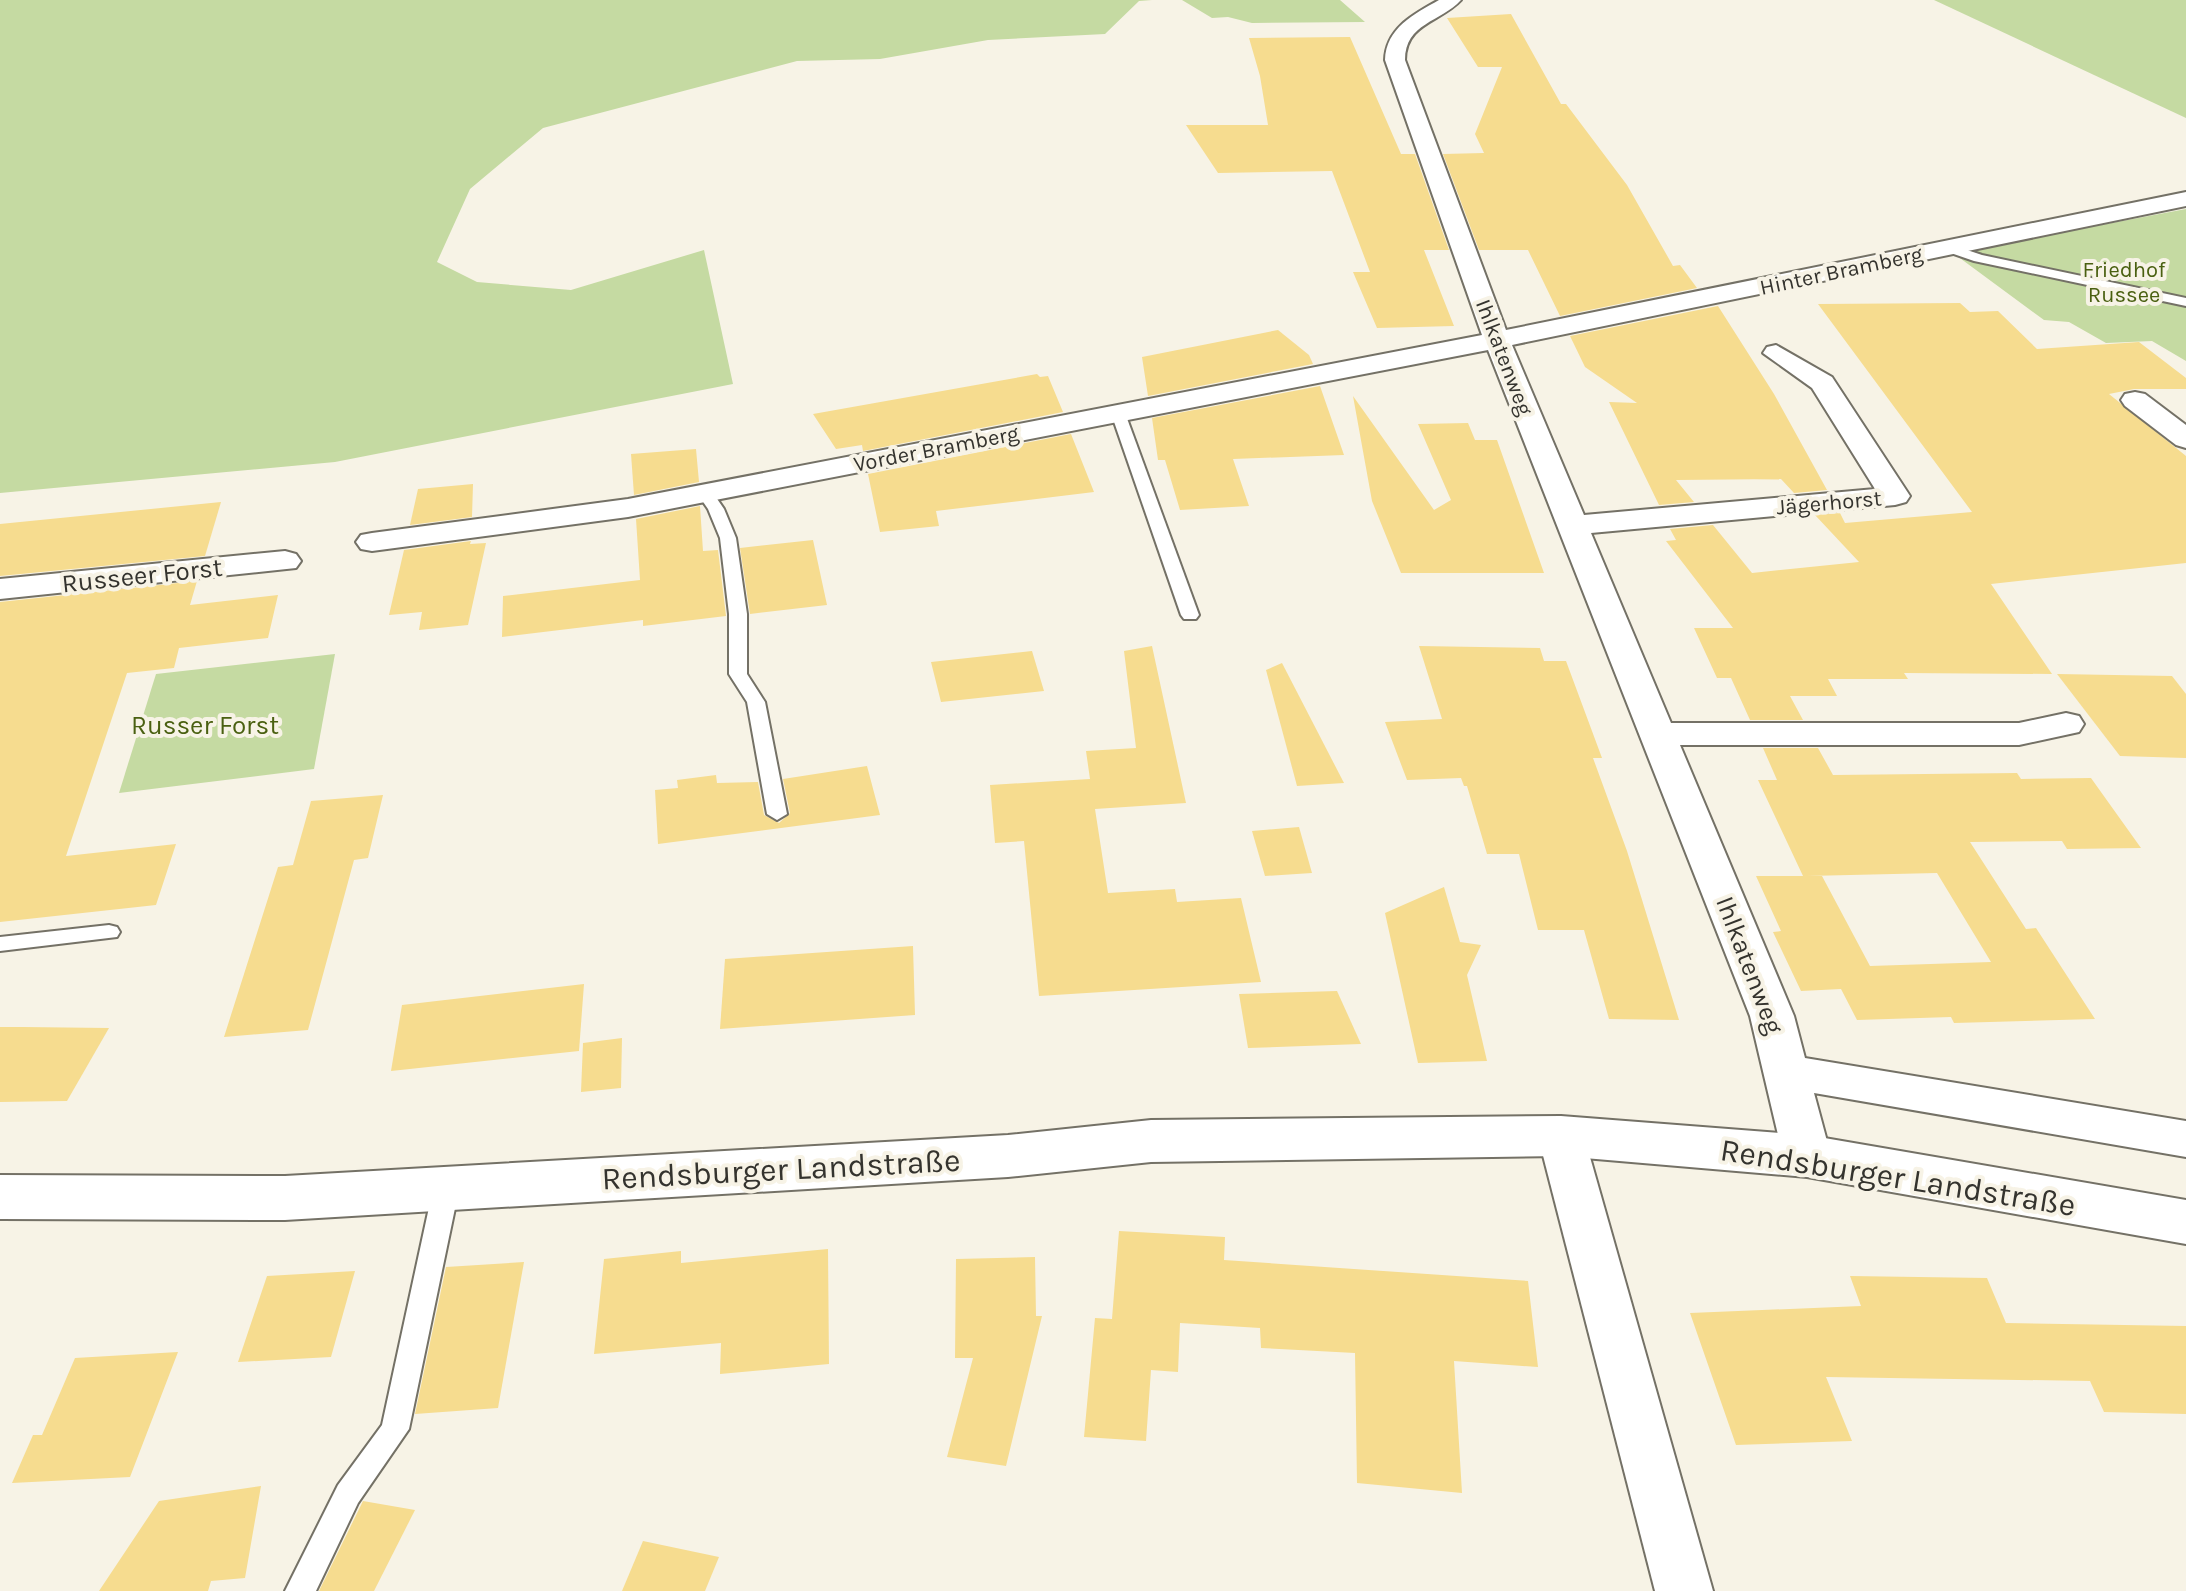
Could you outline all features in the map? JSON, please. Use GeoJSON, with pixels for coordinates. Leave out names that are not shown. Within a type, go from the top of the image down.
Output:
{"type":"FeatureCollection","features":[{"type":"Feature","properties":{"kind":"street","name":"Ihlkatenweg"},"geometry":{"type":"LineString","coordinates":[[1452,0],[1410,25],[1397,39],[1393,50],[1497,340],[1772,1016],[1807,1156]]}},
{"type":"Feature","properties":{"kind":"street","name":"Hinter Bramberg"},"geometry":{"type":"LineString","coordinates":[[1497,340],[2186,199]]}},
{"type":"Feature","properties":{"kind":"street","name":"Vorder Bramberg"},"geometry":{"type":"LineString","coordinates":[[372,542],[628,508],[1497,340]]}},
{"type":"Feature","properties":{"kind":"street","name":"Jägerhorst"},"geometry":{"type":"LineString","coordinates":[[1573,525],[1895,496],[1822,383],[1776,353]]}},
{"type":"Feature","properties":{"kind":"street"},"geometry":{"type":"LineString","coordinates":[[2135,400],[2186,439]]}},
{"type":"Feature","properties":{"kind":"street","name":"Russeer Forst"},"geometry":{"type":"LineString","coordinates":[[0,589],[285,561]]}},
{"type":"Feature","properties":{"kind":"street"},"geometry":{"type":"LineString","coordinates":[[1659,734],[2019,734],[2066,724]]}},
{"type":"Feature","properties":{"kind":"street"},"geometry":{"type":"LineString","coordinates":[[1788,1072],[2186,1139]]}},
{"type":"Feature","properties":{"kind":"street"},"geometry":{"type":"LineString","coordinates":[[1561,1136],[1684,1591]]}},
{"type":"Feature","properties":{"kind":"street","name":"Rendsburger Landstraße"},"geometry":{"type":"LineString","coordinates":[[0,1197],[285,1198],[1008,1156],[1151,1141],[1561,1136],[1807,1156],[2186,1222]]}},
{"type":"Feature","properties":{"kind":"lane"},"geometry":{"type":"LineString","coordinates":[[1949,248],[1979,258],[2186,302]]}},
{"type":"Feature","properties":{"kind":"lane"},"geometry":{"type":"LineString","coordinates":[[1118,413],[1190,615]]}},
{"type":"Feature","properties":{"kind":"lane"},"geometry":{"type":"LineString","coordinates":[[705,493],[728,538],[738,614],[738,674],[756,702],[777,814]]}},
{"type":"Feature","properties":{"kind":"lane"},"geometry":{"type":"LineString","coordinates":[[0,944],[109,932]]}},
{"type":"Feature","properties":{"kind":"lane"},"geometry":{"type":"LineString","coordinates":[[300,1591],[348,1494],[395,1429],[446,1189]]}},
{"type":"Feature","properties":{"kind":"green space"},"geometry":{"type":"Polygon","coordinates":[[[0,0],[1152,0],[1139,1],[1105,34],[988,40],[880,59],[797,61],[543,128],[470,189],[437,262],[477,282],[571,290],[704,250],[733,384],[335,462],[0,493],[0,0]]]}},
{"type":"Feature","properties":{"kind":"green space"},"geometry":{"type":"Polygon","coordinates":[[[1182,0],[1340,0],[1365,22],[1252,23],[1228,17],[1212,18],[1182,0]]]}},
{"type":"Feature","properties":{"kind":"green space"},"geometry":{"type":"Polygon","coordinates":[[[1934,0],[2186,0],[2186,118],[1934,0]]]}},
{"type":"Feature","properties":{"kind":"green space","name":"Friedhof Russee"},"geometry":{"type":"Polygon","coordinates":[[[2186,209],[2186,361],[2152,341],[2106,343],[2069,322],[2044,320],[1953,253],[2186,209]]]}},
{"type":"Feature","properties":{"kind":"green space","name":"Russer Forst"},"geometry":{"type":"Polygon","coordinates":[[[335,654],[314,769],[119,793],[156,674],[335,654]]]}},
{"type":"Feature","properties":{"kind":"building"},"geometry":{"type":"Polygon","coordinates":[[[1511,14],[1561,104],[1566,104],[1627,185],[1673,266],[1680,265],[1697,288],[1560,316],[1528,250],[1479,250],[1443,154],[1484,153],[1475,134],[1502,67],[1478,67],[1447,18],[1511,14]]]}},
{"type":"Feature","properties":{"kind":"building"},"geometry":{"type":"Polygon","coordinates":[[[1350,37],[1401,154],[1415,154],[1449,250],[1424,250],[1454,326],[1377,328],[1353,272],[1370,272],[1332,171],[1218,173],[1186,125],[1268,125],[1260,76],[1249,38],[1350,37]]]}},
{"type":"Feature","properties":{"kind":"building"},"geometry":{"type":"Polygon","coordinates":[[[1960,303],[1970,312],[1998,311],[2037,349],[2139,342],[2186,378],[2186,389],[2134,389],[2109,394],[2186,456],[2186,563],[1991,584],[2052,674],[1904,673],[1908,679],[1828,679],[1837,696],[1790,696],[1803,720],[1750,720],[1731,678],[1717,678],[1694,628],[1733,628],[1666,541],[1676,540],[1670,529],[1713,525],[1752,573],[1859,562],[1815,515],[1840,513],[1845,523],[1972,512],[1818,304],[1960,303]]]}},
{"type":"Feature","properties":{"kind":"building"},"geometry":{"type":"Polygon","coordinates":[[[1718,306],[1774,394],[1827,490],[1794,493],[1781,479],[1676,480],[1694,502],[1659,505],[1609,402],[1637,403],[1585,367],[1570,336],[1718,306]]]}},
{"type":"Feature","properties":{"kind":"building"},"geometry":{"type":"Polygon","coordinates":[[[1278,330],[1309,355],[1313,364],[1148,396],[1142,357],[1278,330]]]}},
{"type":"Feature","properties":{"kind":"building"},"geometry":{"type":"Polygon","coordinates":[[[1037,374],[1040,377],[1048,376],[1063,412],[863,451],[862,445],[836,449],[813,414],[1037,374]]]}},
{"type":"Feature","properties":{"kind":"building"},"geometry":{"type":"Polygon","coordinates":[[[1320,386],[1344,455],[1233,459],[1249,506],[1180,510],[1165,460],[1158,460],[1152,418],[1320,386]]]}},
{"type":"Feature","properties":{"kind":"building"},"geometry":{"type":"Polygon","coordinates":[[[1353,396],[1434,510],[1451,500],[1418,424],[1468,423],[1475,440],[1497,440],[1544,573],[1401,573],[1372,501],[1353,396]]]}},
{"type":"Feature","properties":{"kind":"building"},"geometry":{"type":"Polygon","coordinates":[[[1071,434],[1094,492],[936,511],[939,526],[880,532],[868,474],[1071,434]]]}},
{"type":"Feature","properties":{"kind":"building"},"geometry":{"type":"Polygon","coordinates":[[[696,449],[699,482],[634,495],[631,454],[696,449]]]}},
{"type":"Feature","properties":{"kind":"building"},"geometry":{"type":"Polygon","coordinates":[[[473,484],[472,517],[410,525],[418,489],[473,484]]]}},
{"type":"Feature","properties":{"kind":"building"},"geometry":{"type":"Polygon","coordinates":[[[221,502],[205,556],[0,576],[0,524],[221,502]]]}},
{"type":"Feature","properties":{"kind":"building"},"geometry":{"type":"Polygon","coordinates":[[[700,506],[703,551],[718,550],[726,616],[643,626],[643,620],[502,637],[503,596],[640,580],[636,519],[700,506]]]}},
{"type":"Feature","properties":{"kind":"building"},"geometry":{"type":"Polygon","coordinates":[[[813,540],[827,605],[750,614],[740,548],[813,540]]]}},
{"type":"Feature","properties":{"kind":"building"},"geometry":{"type":"Polygon","coordinates":[[[471,541],[470,544],[486,543],[468,625],[419,630],[422,612],[389,615],[404,550],[471,541]]]}},
{"type":"Feature","properties":{"kind":"building"},"geometry":{"type":"Polygon","coordinates":[[[197,581],[190,605],[278,595],[268,638],[179,648],[174,668],[127,673],[66,856],[176,844],[156,905],[0,922],[0,602],[197,581]]]}},
{"type":"Feature","properties":{"kind":"building"},"geometry":{"type":"Polygon","coordinates":[[[1152,646],[1186,803],[1095,809],[1108,893],[1175,889],[1177,902],[1241,898],[1261,982],[1039,996],[1024,841],[995,843],[990,785],[1090,779],[1086,751],[1136,748],[1124,651],[1152,646]]]}},
{"type":"Feature","properties":{"kind":"building"},"geometry":{"type":"Polygon","coordinates":[[[1419,646],[1540,648],[1544,661],[1566,661],[1602,758],[1593,758],[1627,851],[1679,1020],[1609,1019],[1584,930],[1538,930],[1519,854],[1487,854],[1467,786],[1461,778],[1407,780],[1385,722],[1442,719],[1419,646]]]}},
{"type":"Feature","properties":{"kind":"building"},"geometry":{"type":"Polygon","coordinates":[[[1032,651],[1044,691],[941,702],[931,662],[1032,651]]]}},
{"type":"Feature","properties":{"kind":"building"},"geometry":{"type":"Polygon","coordinates":[[[1282,663],[1344,783],[1297,786],[1266,670],[1282,663]]]}},
{"type":"Feature","properties":{"kind":"building"},"geometry":{"type":"Polygon","coordinates":[[[2057,674],[2172,676],[2186,694],[2186,758],[2120,756],[2057,674]]]}},
{"type":"Feature","properties":{"kind":"building"},"geometry":{"type":"Polygon","coordinates":[[[1763,748],[1818,748],[1833,775],[2017,773],[2021,779],[2091,778],[2141,848],[2067,849],[2062,841],[1970,842],[2026,929],[2036,928],[2095,1019],[1954,1023],[1951,1017],[1857,1020],[1841,989],[1801,991],[1773,932],[1781,931],[1756,876],[1803,876],[1758,780],[1777,780],[1763,748]],[[1937,873],[1807,876],[1822,876],[1870,966],[1991,962],[1937,873]]]}},
{"type":"Feature","properties":{"kind":"building"},"geometry":{"type":"Polygon","coordinates":[[[867,766],[880,815],[658,844],[655,790],[678,788],[677,780],[716,775],[717,783],[758,782],[764,815],[779,823],[790,813],[783,779],[867,766]]]}},
{"type":"Feature","properties":{"kind":"building"},"geometry":{"type":"Polygon","coordinates":[[[383,795],[368,858],[354,860],[308,1030],[224,1037],[278,867],[293,865],[311,801],[383,795]]]}},
{"type":"Feature","properties":{"kind":"building"},"geometry":{"type":"Polygon","coordinates":[[[1299,827],[1312,873],[1265,876],[1252,831],[1299,827]]]}},
{"type":"Feature","properties":{"kind":"building"},"geometry":{"type":"Polygon","coordinates":[[[1444,887],[1460,942],[1481,945],[1467,975],[1487,1061],[1418,1063],[1385,913],[1444,887]]]}},
{"type":"Feature","properties":{"kind":"building"},"geometry":{"type":"Polygon","coordinates":[[[913,946],[915,1015],[720,1029],[725,959],[913,946]]]}},
{"type":"Feature","properties":{"kind":"building"},"geometry":{"type":"Polygon","coordinates":[[[584,984],[579,1051],[391,1071],[402,1005],[584,984]]]}},
{"type":"Feature","properties":{"kind":"building"},"geometry":{"type":"Polygon","coordinates":[[[1337,991],[1361,1044],[1248,1048],[1239,994],[1337,991]]]}},
{"type":"Feature","properties":{"kind":"building"},"geometry":{"type":"Polygon","coordinates":[[[0,1027],[109,1028],[67,1101],[0,1102],[0,1027]]]}},
{"type":"Feature","properties":{"kind":"building"},"geometry":{"type":"Polygon","coordinates":[[[622,1038],[621,1088],[581,1092],[583,1043],[622,1038]]]}},
{"type":"Feature","properties":{"kind":"building"},"geometry":{"type":"Polygon","coordinates":[[[1119,1231],[1225,1237],[1224,1260],[1528,1281],[1538,1367],[1454,1361],[1462,1493],[1357,1483],[1355,1353],[1261,1348],[1260,1328],[1180,1323],[1178,1372],[1151,1370],[1146,1441],[1084,1437],[1095,1318],[1112,1319],[1119,1231]]]}},
{"type":"Feature","properties":{"kind":"building"},"geometry":{"type":"Polygon","coordinates":[[[828,1249],[829,1364],[720,1374],[721,1343],[594,1354],[604,1259],[681,1251],[681,1263],[828,1249]]]}},
{"type":"Feature","properties":{"kind":"building"},"geometry":{"type":"Polygon","coordinates":[[[1035,1257],[1036,1316],[1042,1316],[1006,1466],[947,1457],[973,1358],[955,1358],[956,1259],[1035,1257]]]}},
{"type":"Feature","properties":{"kind":"building"},"geometry":{"type":"Polygon","coordinates":[[[524,1262],[498,1408],[415,1414],[446,1267],[524,1262]]]}},
{"type":"Feature","properties":{"kind":"building"},"geometry":{"type":"Polygon","coordinates":[[[355,1271],[331,1357],[238,1362],[267,1276],[355,1271]]]}},
{"type":"Feature","properties":{"kind":"building"},"geometry":{"type":"Polygon","coordinates":[[[1850,1276],[1987,1278],[2006,1323],[2186,1326],[2186,1414],[2104,1412],[2090,1381],[1826,1377],[1852,1441],[1736,1445],[1690,1313],[1861,1306],[1850,1276]]]}},
{"type":"Feature","properties":{"kind":"building"},"geometry":{"type":"Polygon","coordinates":[[[178,1352],[130,1477],[12,1483],[33,1435],[42,1435],[75,1358],[178,1352]]]}},
{"type":"Feature","properties":{"kind":"building"},"geometry":{"type":"Polygon","coordinates":[[[261,1486],[245,1578],[211,1581],[208,1591],[99,1591],[159,1501],[261,1486]]]}},
{"type":"Feature","properties":{"kind":"building"},"geometry":{"type":"Polygon","coordinates":[[[363,1501],[415,1510],[374,1591],[319,1591],[363,1501]]]}},
{"type":"Feature","properties":{"kind":"building"},"geometry":{"type":"Polygon","coordinates":[[[643,1541],[719,1557],[705,1591],[622,1591],[643,1541]]]}}]}
